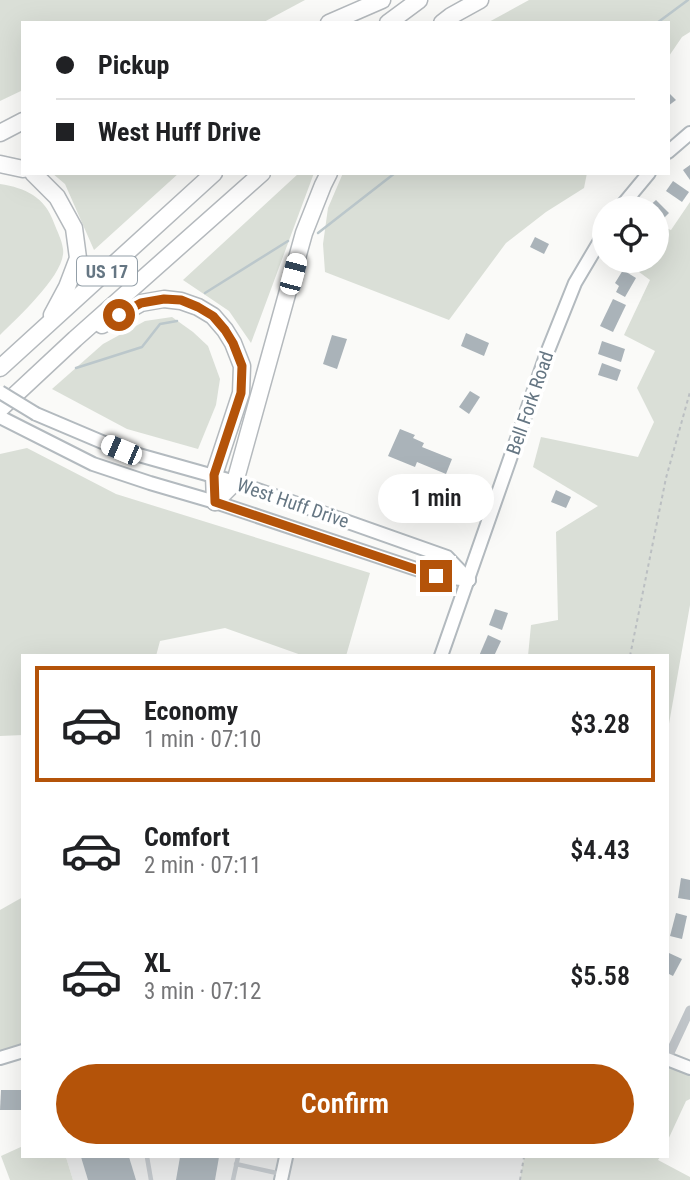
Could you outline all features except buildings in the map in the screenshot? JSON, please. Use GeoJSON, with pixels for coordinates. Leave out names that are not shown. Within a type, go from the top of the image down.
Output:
{"type":"FeatureCollection","features":[{"type":"Feature","properties":{"kind":"highway"},"geometry":{"type":"LineString","coordinates":[[334,21],[382,0]]}},
{"type":"Feature","properties":{"kind":"highway"},"geometry":{"type":"LineString","coordinates":[[391,21],[419,0]]}},
{"type":"Feature","properties":{"kind":"highway"},"geometry":{"type":"LineString","coordinates":[[446,20],[480,0]]}},
{"type":"Feature","properties":{"kind":"highway"},"geometry":{"type":"LineString","coordinates":[[0,133],[21,122]]}},
{"type":"Feature","properties":{"kind":"highway"},"geometry":{"type":"LineString","coordinates":[[0,164],[21,169]]}},
{"type":"Feature","properties":{"kind":"highway"},"geometry":{"type":"LineString","coordinates":[[35,175],[57,197],[74,228],[78,258],[67,287],[46,327]]}},
{"type":"Feature","properties":{"kind":"highway","name":"US 17"},"geometry":{"type":"LineString","coordinates":[[0,368],[212,175]]}},
{"type":"Feature","properties":{"kind":"highway","name":"US 17"},"geometry":{"type":"LineString","coordinates":[[0,409],[260,175]]}},
{"type":"Feature","properties":{"kind":"highway"},"geometry":{"type":"LineString","coordinates":[[215,502],[235,482],[304,233],[328,175]]}},
{"type":"Feature","properties":{"kind":"highway"},"geometry":{"type":"LineString","coordinates":[[75,339],[141,303],[164,299],[181,300],[213,316],[233,343],[242,366],[241,393],[214,475],[215,502]]}},
{"type":"Feature","properties":{"kind":"main road"},"geometry":{"type":"LineString","coordinates":[[670,150],[690,133]]}},
{"type":"Feature","properties":{"kind":"main road"},"geometry":{"type":"LineString","coordinates":[[630,196],[647,175]]}},
{"type":"Feature","properties":{"kind":"main road","name":"Bell Fork Road"},"geometry":{"type":"LineString","coordinates":[[442,654],[552,342],[575,283],[592,254]]}},
{"type":"Feature","properties":{"kind":"main road","name":"West Huff Drive"},"geometry":{"type":"LineString","coordinates":[[0,393],[36,414],[121,450],[214,475],[447,557],[469,580]]}},
{"type":"Feature","properties":{"kind":"main road","name":"West Huff Drive"},"geometry":{"type":"LineString","coordinates":[[0,417],[93,464],[436,576],[469,580]]}},
{"type":"Feature","properties":{"kind":"main road"},"geometry":{"type":"LineString","coordinates":[[0,1058],[21,1052]]}},
{"type":"Feature","properties":{"kind":"main road"},"geometry":{"type":"LineString","coordinates":[[669,1060],[690,1068]]}},
{"type":"Feature","properties":{"kind":"main road"},"geometry":{"type":"LineString","coordinates":[[282,1177],[286,1158]]}},
{"type":"Feature","properties":{"kind":"street"},"geometry":{"type":"LineString","coordinates":[[669,1055],[690,1010]]}},
{"type":"Feature","properties":{"kind":"lane"},"geometry":{"type":"LineString","coordinates":[[147,1158],[151,1180]]}},
{"type":"Feature","properties":{"kind":"lane"},"geometry":{"type":"LineString","coordinates":[[233,1180],[238,1158]]}},
{"type":"Feature","properties":{"kind":"lane"},"geometry":{"type":"LineString","coordinates":[[236,1164],[282,1177]]}},
{"type":"Feature","properties":{"kind":"path"},"geometry":{"type":"LineString","coordinates":[[630,654],[666,478],[690,392]]}},
{"type":"Feature","properties":{"kind":"path"},"geometry":{"type":"LineString","coordinates":[[520,1180],[524,1158]]}},
{"type":"Feature","properties":{"kind":"shaded area"},"geometry":{"type":"Polygon","coordinates":[[[0,0],[305,0],[266,21],[21,21],[21,91],[0,101],[0,0]]]}},
{"type":"Feature","properties":{"kind":"shaded area"},"geometry":{"type":"Polygon","coordinates":[[[529,0],[690,0],[690,32],[682,37],[670,55],[670,21],[491,21],[529,0]]]}},
{"type":"Feature","properties":{"kind":"shaded area"},"geometry":{"type":"Polygon","coordinates":[[[54,175],[177,175],[94,250],[65,184],[54,175]]]}},
{"type":"Feature","properties":{"kind":"shaded area"},"geometry":{"type":"Polygon","coordinates":[[[297,175],[313,175],[251,343],[229,311],[183,280],[297,175]]]}},
{"type":"Feature","properties":{"kind":"shaded area"},"geometry":{"type":"Polygon","coordinates":[[[342,175],[587,175],[584,188],[546,212],[506,243],[449,320],[325,272],[323,244],[328,208],[342,175]]]}},
{"type":"Feature","properties":{"kind":"shaded area"},"geometry":{"type":"Polygon","coordinates":[[[0,184],[26,191],[40,200],[50,214],[63,249],[62,259],[49,282],[0,335],[0,184]]]}},
{"type":"Feature","properties":{"kind":"shaded area"},"geometry":{"type":"Polygon","coordinates":[[[690,202],[690,605],[669,724],[669,654],[528,654],[531,625],[558,620],[556,532],[598,506],[533,467],[541,437],[638,457],[654,422],[637,388],[655,351],[624,335],[650,280],[640,273],[669,273],[669,229],[690,202]]]}},
{"type":"Feature","properties":{"kind":"shaded area"},"geometry":{"type":"Polygon","coordinates":[[[172,317],[208,346],[220,379],[216,405],[198,449],[127,429],[52,389],[103,344],[145,321],[172,317]]]}},
{"type":"Feature","properties":{"kind":"shaded area"},"geometry":{"type":"Polygon","coordinates":[[[27,448],[116,494],[370,573],[347,654],[298,654],[225,628],[160,641],[157,654],[21,654],[21,735],[0,736],[0,454],[27,448]]]}},
{"type":"Feature","properties":{"kind":"shaded area"},"geometry":{"type":"Polygon","coordinates":[[[21,898],[21,1052],[0,1058],[0,910],[21,898]]]}},
{"type":"Feature","properties":{"kind":"shaded area"},"geometry":{"type":"Polygon","coordinates":[[[669,1060],[690,1068],[690,1099],[686,1101],[669,1138],[669,1060]]]}},
{"type":"Feature","properties":{"kind":"shaded area"},"geometry":{"type":"Polygon","coordinates":[[[21,1147],[21,1158],[66,1158],[73,1180],[10,1180],[1,1156],[21,1147]]]}},
{"type":"Feature","properties":{"kind":"shaded area"},"geometry":{"type":"Polygon","coordinates":[[[66,1158],[524,1158],[520,1180],[73,1180],[66,1158]]]}},
{"type":"Feature","properties":{"kind":"shaded area"},"geometry":{"type":"Polygon","coordinates":[[[524,1158],[659,1158],[658,1160],[690,1177],[690,1180],[520,1180],[524,1158]]]}},
{"type":"Feature","properties":{"kind":"waterway"},"geometry":{"type":"LineString","coordinates":[[660,21],[688,0]]}},
{"type":"Feature","properties":{"kind":"waterway"},"geometry":{"type":"LineString","coordinates":[[318,233],[392,175]]}},
{"type":"Feature","properties":{"kind":"waterway"},"geometry":{"type":"LineString","coordinates":[[205,293],[288,241]]}},
{"type":"Feature","properties":{"kind":"waterway"},"geometry":{"type":"LineString","coordinates":[[76,368],[142,347],[160,324],[177,321]]}},
{"type":"Feature","properties":{"kind":"route"},"geometry":{"type":"LineString","coordinates":[[119,315],[141,303],[164,299],[181,300],[213,316],[233,343],[242,366],[241,393],[214,475],[215,502],[436,576]]}}]}
